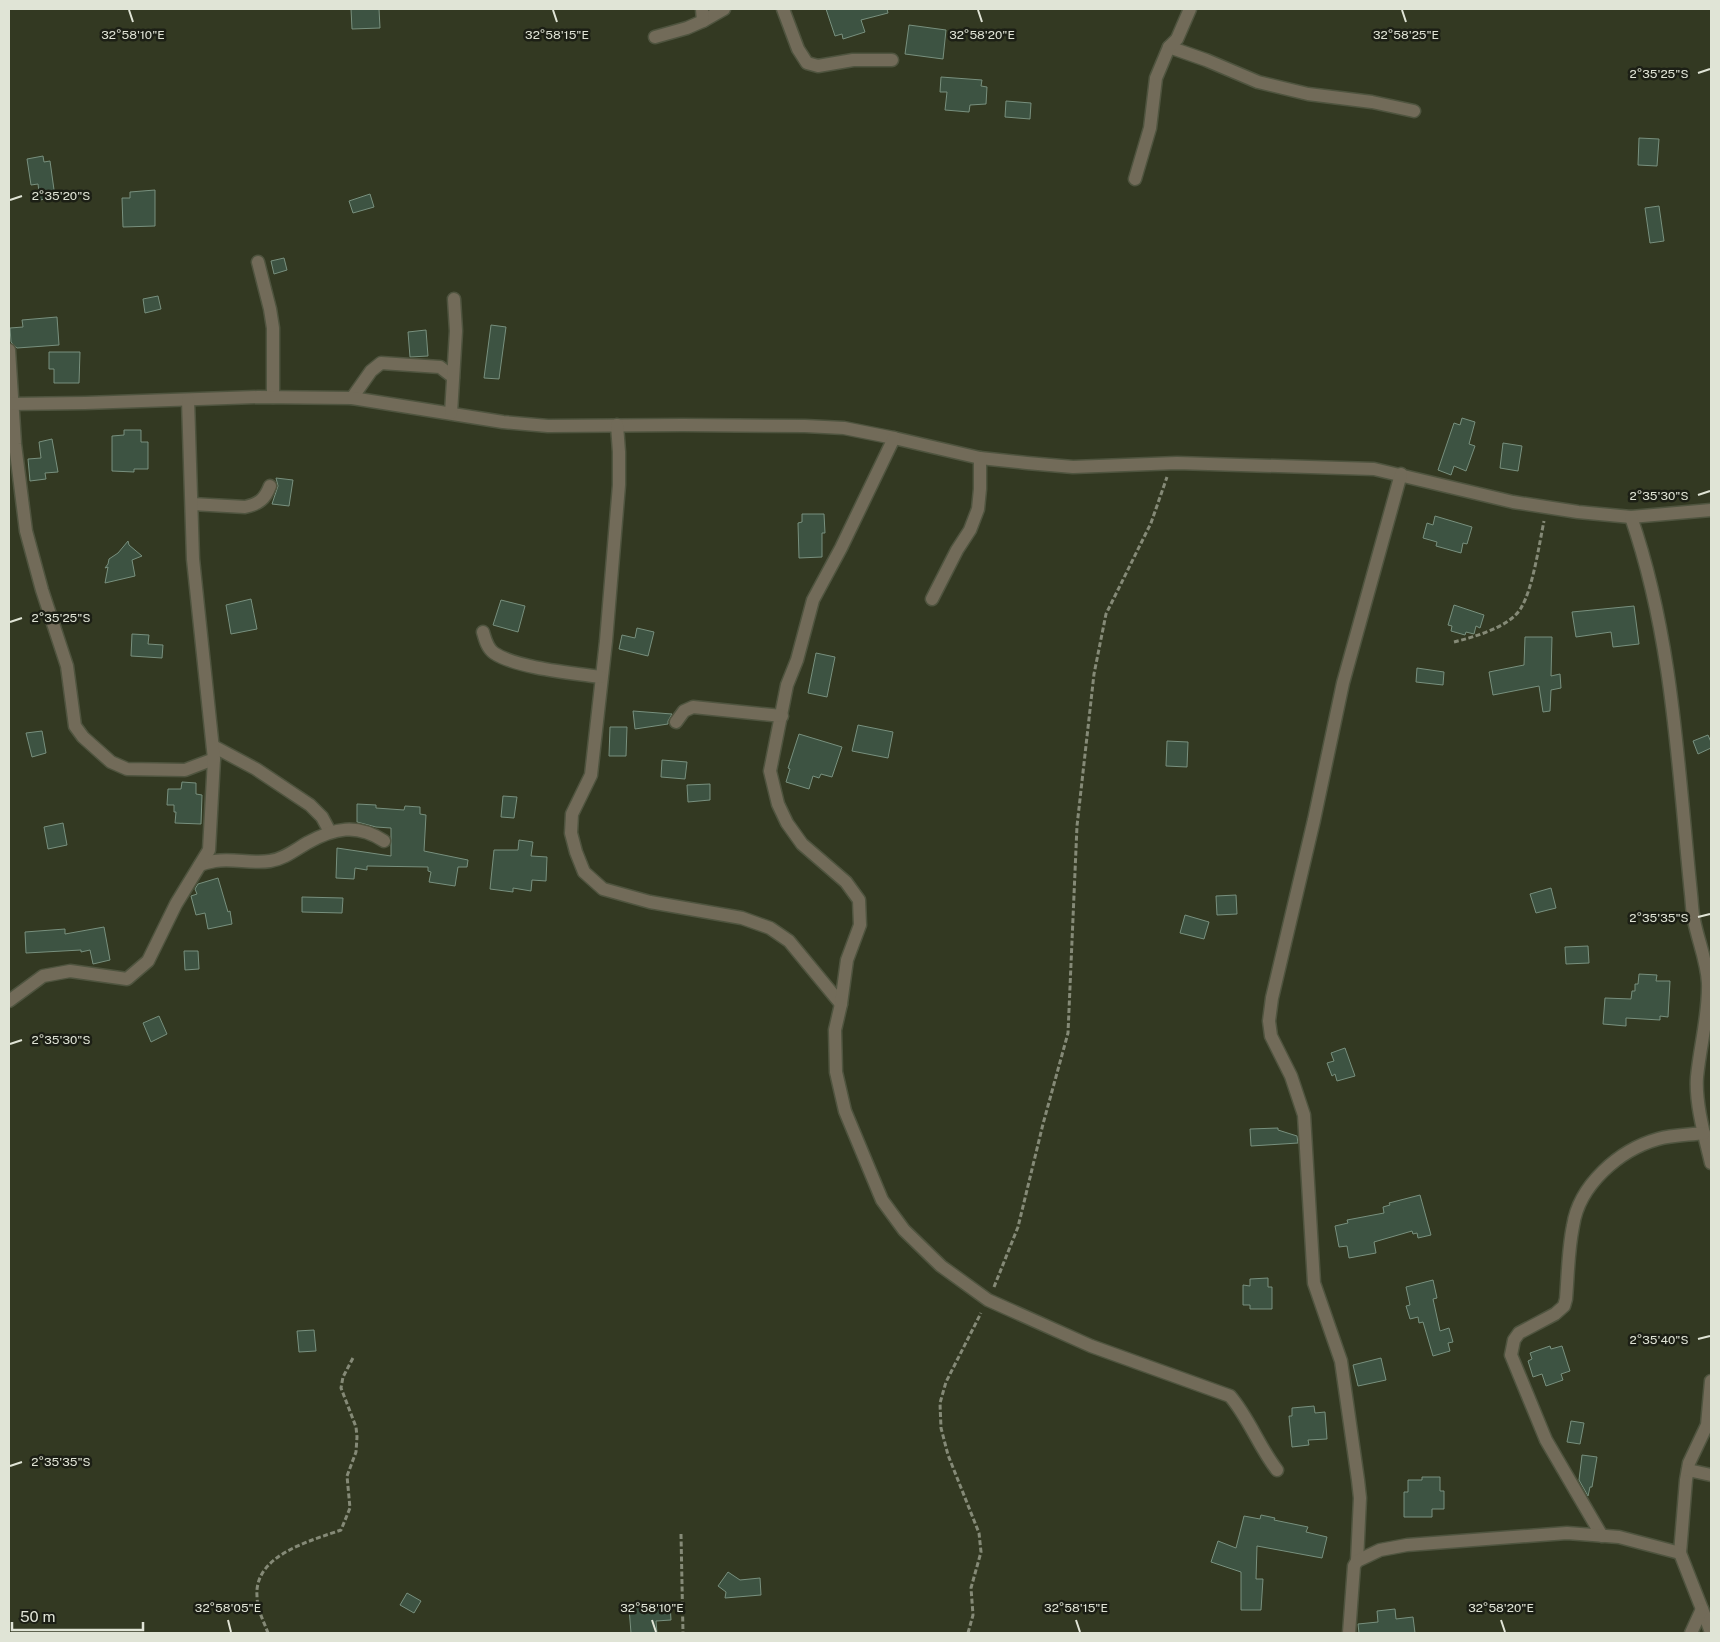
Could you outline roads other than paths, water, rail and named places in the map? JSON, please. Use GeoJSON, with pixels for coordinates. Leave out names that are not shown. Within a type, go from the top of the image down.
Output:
{"type":"FeatureCollection","features":[{"type":"Feature","properties":{"kind":"street"},"geometry":{"type":"LineString","coordinates":[[655,37],[687,28],[702,15],[724,9]]}},
{"type":"Feature","properties":{"kind":"street"},"geometry":{"type":"LineString","coordinates":[[783,9],[798,49],[807,63],[818,66],[853,60],[892,60]]}},
{"type":"Feature","properties":{"kind":"street"},"geometry":{"type":"LineString","coordinates":[[1135,180],[1150,128],[1156,78],[1169,47],[1177,38],[1190,9]]}},
{"type":"Feature","properties":{"kind":"street"},"geometry":{"type":"LineString","coordinates":[[1169,47],[1258,82],[1308,94],[1372,102],[1414,112]]}},
{"type":"Feature","properties":{"kind":"street"},"geometry":{"type":"LineString","coordinates":[[258,262],[274,328],[273,397]]}},
{"type":"Feature","properties":{"kind":"street"},"geometry":{"type":"LineString","coordinates":[[451,413],[456,331],[454,300]]}},
{"type":"Feature","properties":{"kind":"street"},"geometry":{"type":"LineString","coordinates":[[9,350],[10,404],[26,531],[45,599],[67,666],[75,726],[82,737],[111,762],[127,769],[185,770],[214,753]]}},
{"type":"Feature","properties":{"kind":"street"},"geometry":{"type":"LineString","coordinates":[[352,398],[371,371],[381,363],[440,367],[453,377]]}},
{"type":"Feature","properties":{"kind":"street"},"geometry":{"type":"LineString","coordinates":[[10,404],[273,397],[352,398],[503,422],[548,426],[805,426],[844,428],[980,458],[1073,467],[1171,464],[1374,469],[1513,502],[1548,507],[1631,517],[1711,510]]}},
{"type":"Feature","properties":{"kind":"street"},"geometry":{"type":"LineString","coordinates":[[9,1001],[42,976],[70,971],[127,979],[148,961],[176,904],[209,850],[214,753],[194,559],[188,400]]}},
{"type":"Feature","properties":{"kind":"street"},"geometry":{"type":"LineString","coordinates":[[617,425],[620,452],[619,486],[606,642],[591,775],[572,814],[571,833],[576,852],[584,872],[603,889],[650,902],[742,918],[770,928],[788,941],[841,1004]]}},
{"type":"Feature","properties":{"kind":"street"},"geometry":{"type":"LineString","coordinates":[[894,438],[841,548],[813,600],[787,685],[770,770],[778,804],[787,823],[802,844],[846,882],[859,900],[860,925],[847,960],[841,1004],[835,1030],[836,1072],[845,1111],[882,1200],[904,1230],[941,1266],[988,1300],[1091,1346],[1230,1396],[1238,1406],[1261,1448],[1277,1470]]}},
{"type":"Feature","properties":{"kind":"street"},"geometry":{"type":"LineString","coordinates":[[932,599],[957,550],[970,530],[978,509],[980,458]]}},
{"type":"Feature","properties":{"kind":"street"},"geometry":{"type":"LineString","coordinates":[[1349,1633],[1354,1566],[1357,1561],[1360,1505],[1358,1480],[1341,1360],[1314,1283],[1304,1115],[1291,1076],[1271,1036],[1269,1021],[1272,998],[1314,820],[1343,683],[1401,474]]}},
{"type":"Feature","properties":{"kind":"street"},"geometry":{"type":"LineString","coordinates":[[192,504],[245,507],[261,502],[267,496],[270,486]]}},
{"type":"Feature","properties":{"kind":"street"},"geometry":{"type":"LineString","coordinates":[[1631,517],[1659,617],[1677,751],[1694,920],[1708,982],[1708,1006],[1697,1078],[1704,1133],[1711,1163]]}},
{"type":"Feature","properties":{"kind":"street"},"geometry":{"type":"LineString","coordinates":[[483,632],[486,643],[493,652],[505,658],[529,666],[601,678]]}},
{"type":"Feature","properties":{"kind":"street"},"geometry":{"type":"LineString","coordinates":[[676,722],[684,711],[693,707],[782,716]]}},
{"type":"Feature","properties":{"kind":"street"},"geometry":{"type":"LineString","coordinates":[[214,753],[256,769],[310,805],[322,817],[330,832]]}},
{"type":"Feature","properties":{"kind":"street"},"geometry":{"type":"LineString","coordinates":[[200,865],[216,861],[269,862],[281,858],[330,832],[347,828],[375,835],[384,840]]}},
{"type":"Feature","properties":{"kind":"street"},"geometry":{"type":"LineString","coordinates":[[1602,1536],[1546,1440],[1511,1355],[1514,1340],[1519,1333],[1555,1314],[1564,1306],[1573,1225],[1579,1203],[1594,1181],[1613,1162],[1634,1149],[1658,1139],[1704,1133]]}},
{"type":"Feature","properties":{"kind":"street"},"geometry":{"type":"LineString","coordinates":[[1711,1381],[1707,1425],[1688,1470],[1680,1553],[1711,1632]]}},
{"type":"Feature","properties":{"kind":"street"},"geometry":{"type":"LineString","coordinates":[[1688,1470],[1711,1475]]}},
{"type":"Feature","properties":{"kind":"street"},"geometry":{"type":"LineString","coordinates":[[1357,1561],[1380,1550],[1407,1546],[1567,1533],[1619,1537],[1680,1553]]}},
{"type":"Feature","properties":{"kind":"street"},"geometry":{"type":"LineString","coordinates":[[1691,1633],[1702,1609]]}}]}
